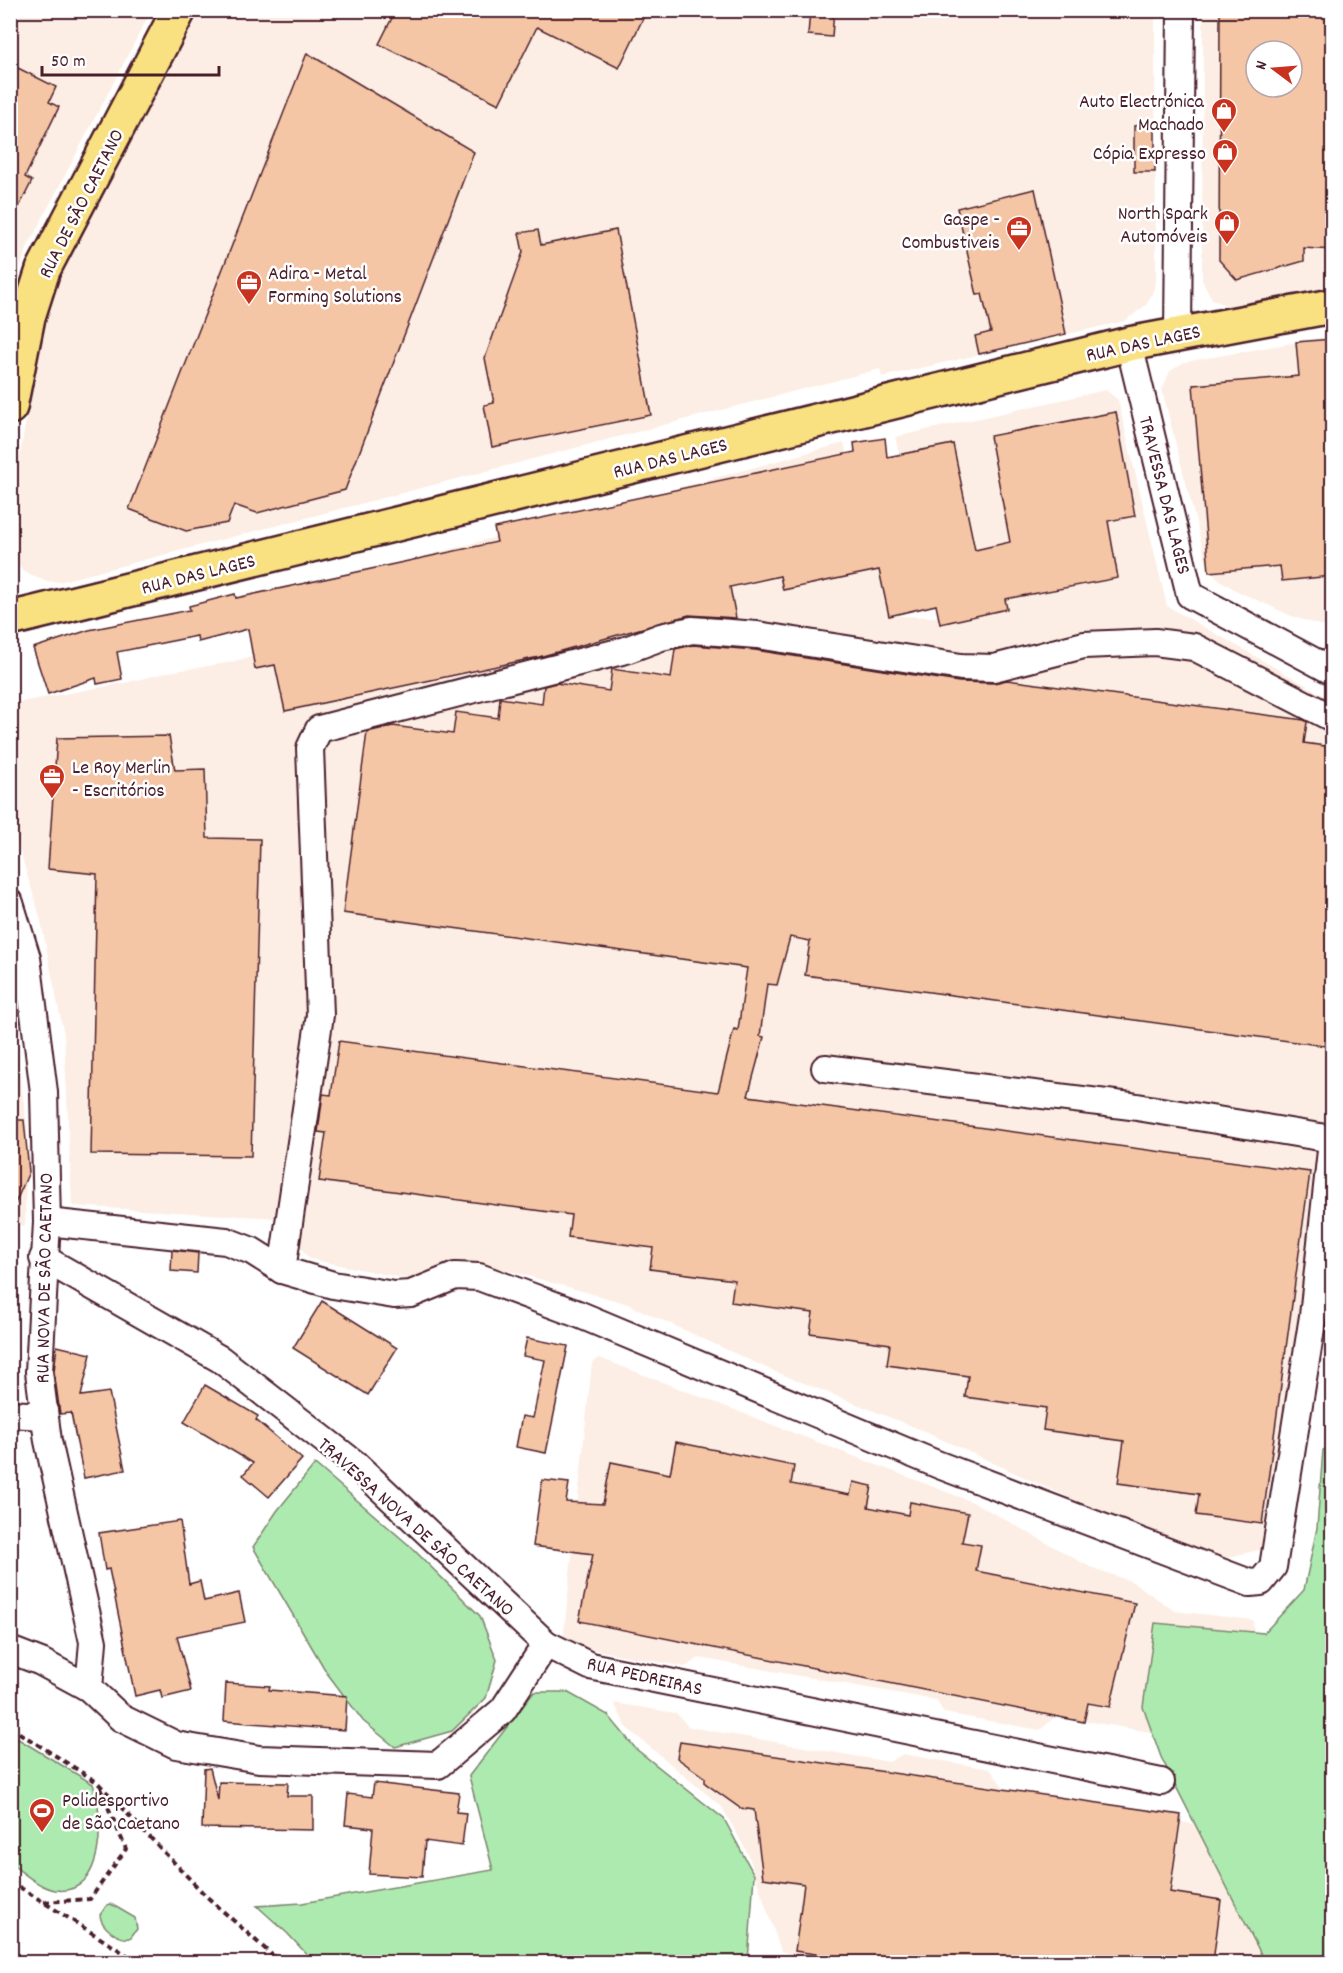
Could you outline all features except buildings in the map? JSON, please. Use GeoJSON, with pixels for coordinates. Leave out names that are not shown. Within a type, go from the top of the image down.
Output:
{"type":"FeatureCollection","features":[{"type":"Feature","properties":{"kind":"main road","name":"RUA DE SÃO CAETANO"},"geometry":{"type":"LineString","coordinates":[[10,407],[28,317],[43,270],[179,10]]}},
{"type":"Feature","properties":{"kind":"main road","name":"RUA DAS LAGES"},"geometry":{"type":"LineString","coordinates":[[10,619],[1129,344],[1332,306]]}},
{"type":"Feature","properties":{"kind":"street"},"geometry":{"type":"LineString","coordinates":[[1178,333],[1182,10]]}},
{"type":"Feature","properties":{"kind":"street","name":"TRAVESSA DAS LAGES"},"geometry":{"type":"LineString","coordinates":[[1129,344],[1190,595],[1332,671]]}},
{"type":"Feature","properties":{"kind":"street"},"geometry":{"type":"LineString","coordinates":[[282,1270],[320,1016],[310,748],[319,729],[626,650],[692,630],[757,635],[961,667],[983,668],[1025,662],[1084,645],[1155,642],[1194,647],[1332,718]]}},
{"type":"Feature","properties":{"kind":"street","name":"RUA NOVA DE SÃO CAETANO"},"geometry":{"type":"LineString","coordinates":[[10,903],[27,958],[44,1092],[47,1222],[43,1258],[39,1371],[44,1416],[93,1642],[89,1688]]}},
{"type":"Feature","properties":{"kind":"street"},"geometry":{"type":"LineString","coordinates":[[47,1222],[226,1241],[252,1251],[282,1270],[333,1286],[394,1295],[411,1294],[455,1275],[479,1277],[589,1318],[939,1465],[1250,1583],[1261,1582],[1273,1567],[1313,1316],[1332,1140],[1131,1106],[825,1068]]}},
{"type":"Feature","properties":{"kind":"street","name":"TRAVESSA NOVA DE SÃO CAETANO"},"geometry":{"type":"LineString","coordinates":[[43,1258],[220,1359],[354,1463],[546,1644]]}},
{"type":"Feature","properties":{"kind":"street"},"geometry":{"type":"LineString","coordinates":[[10,1414],[44,1416]]}},
{"type":"Feature","properties":{"kind":"street"},"geometry":{"type":"LineString","coordinates":[[10,1650],[41,1662],[89,1688],[121,1718],[176,1745],[259,1759],[438,1765],[503,1710],[546,1644]]}},
{"type":"Feature","properties":{"kind":"street","name":"RUA PEDREIRAS"},"geometry":{"type":"LineString","coordinates":[[546,1644],[590,1666],[1161,1782]]}},
{"type":"Feature","properties":{"kind":"path"},"geometry":{"type":"LineString","coordinates":[[10,1726],[97,1782],[206,1896],[280,1962]]}},
{"type":"Feature","properties":{"kind":"path"},"geometry":{"type":"LineString","coordinates":[[44,1902],[90,1899],[126,1849],[97,1782]]}},
{"type":"Feature","properties":{"kind":"path"},"geometry":{"type":"LineString","coordinates":[[10,1881],[138,1962]]}},
{"type":"Feature","properties":{"kind":"shaded area"},"geometry":{"type":"Polygon","coordinates":[[[11,11],[151,11],[28,246],[11,293],[11,11]]]}},
{"type":"Feature","properties":{"kind":"shaded area"},"geometry":{"type":"Polygon","coordinates":[[[199,11],[1155,11],[1156,281],[1146,305],[1125,321],[882,377],[880,369],[59,582],[46,581],[23,571],[11,553],[11,510],[42,321],[55,283],[199,11]]]}},
{"type":"Feature","properties":{"kind":"shaded area"},"geometry":{"type":"Polygon","coordinates":[[[1203,11],[1332,11],[1332,290],[1234,309],[1212,299],[1202,280],[1203,11]]]}},
{"type":"Feature","properties":{"kind":"shaded area"},"geometry":{"type":"Polygon","coordinates":[[[1332,336],[1332,629],[1294,617],[1235,590],[1217,578],[1206,561],[1162,390],[1170,371],[1185,362],[1332,336]]]}},
{"type":"Feature","properties":{"kind":"shaded area"},"geometry":{"type":"Polygon","coordinates":[[[1106,390],[1118,400],[1167,606],[1332,700],[1332,1170],[1323,1154],[1263,1549],[1220,1559],[1124,1523],[919,1429],[771,1370],[625,1303],[506,1270],[438,1270],[408,1279],[310,1259],[275,1218],[72,1206],[64,1035],[40,917],[11,822],[10,704],[129,682],[169,672],[227,663],[273,651],[259,601],[844,443],[891,616],[938,617],[937,600],[895,437],[1106,390]]]}},
{"type":"Feature","properties":{"kind":"shaded area"},"geometry":{"type":"Polygon","coordinates":[[[10,1001],[27,1127],[25,1226],[11,1224],[10,1001]]]}},
{"type":"Feature","properties":{"kind":"shaded area"},"geometry":{"type":"Polygon","coordinates":[[[600,1358],[975,1503],[1090,1567],[1133,1582],[1175,1611],[1253,1620],[1265,1797],[1199,1825],[1264,1962],[791,1962],[792,1955],[781,1951],[748,1854],[722,1807],[627,1728],[614,1703],[676,1713],[689,1727],[889,1762],[903,1754],[990,1769],[1005,1789],[1198,1825],[1156,1733],[1056,1716],[1040,1730],[944,1713],[936,1700],[699,1658],[685,1667],[580,1647],[563,1641],[592,1363],[600,1358]]]}},
{"type":"Feature","properties":{"kind":"green space"},"geometry":{"type":"Polygon","coordinates":[[[1332,1447],[1332,1962],[1265,1962],[1161,1757],[1143,1707],[1155,1623],[1264,1633],[1304,1590],[1317,1528],[1323,1450],[1332,1447]]]}},
{"type":"Feature","properties":{"kind":"green space"},"geometry":{"type":"Polygon","coordinates":[[[315,1464],[410,1546],[480,1616],[497,1660],[486,1698],[452,1731],[395,1747],[363,1721],[327,1673],[253,1547],[277,1511],[315,1464]]]}},
{"type":"Feature","properties":{"kind":"green space"},"geometry":{"type":"Polygon","coordinates":[[[534,1692],[567,1692],[608,1715],[636,1749],[724,1819],[754,1875],[748,1962],[314,1962],[257,1906],[302,1903],[493,1870],[469,1776],[534,1692]]]}},
{"type":"Feature","properties":{"kind":"green space"},"geometry":{"type":"Polygon","coordinates":[[[10,1734],[93,1784],[99,1815],[97,1851],[92,1868],[84,1881],[72,1889],[55,1890],[43,1886],[11,1864],[10,1734]]]}},
{"type":"Feature","properties":{"kind":"green space"},"geometry":{"type":"Polygon","coordinates":[[[111,1904],[135,1918],[137,1929],[130,1938],[115,1935],[103,1924],[100,1915],[107,1905],[111,1904]]]}},
{"type":"Feature","properties":{"kind":"place","name":"Auto Electrónica Machado"},"geometry":{"type":"Point","coordinates":[1224,134]}},
{"type":"Feature","properties":{"kind":"place","name":"Cópia Expresso"},"geometry":{"type":"Point","coordinates":[1225,175]}},
{"type":"Feature","properties":{"kind":"place","name":"North Spark Automóveis"},"geometry":{"type":"Point","coordinates":[1227,246]}},
{"type":"Feature","properties":{"kind":"place","name":"Gaspe - Combustiveis"},"geometry":{"type":"Point","coordinates":[1019,252]}},
{"type":"Feature","properties":{"kind":"place","name":"Adira - Metal Forming Solutions"},"geometry":{"type":"Point","coordinates":[249,306]}},
{"type":"Feature","properties":{"kind":"place","name":"Le Roy Merlin - Escritórios"},"geometry":{"type":"Point","coordinates":[52,800]}},
{"type":"Feature","properties":{"kind":"place","name":"Polidesportivo de São Caetano"},"geometry":{"type":"Point","coordinates":[42,1834]}}]}
